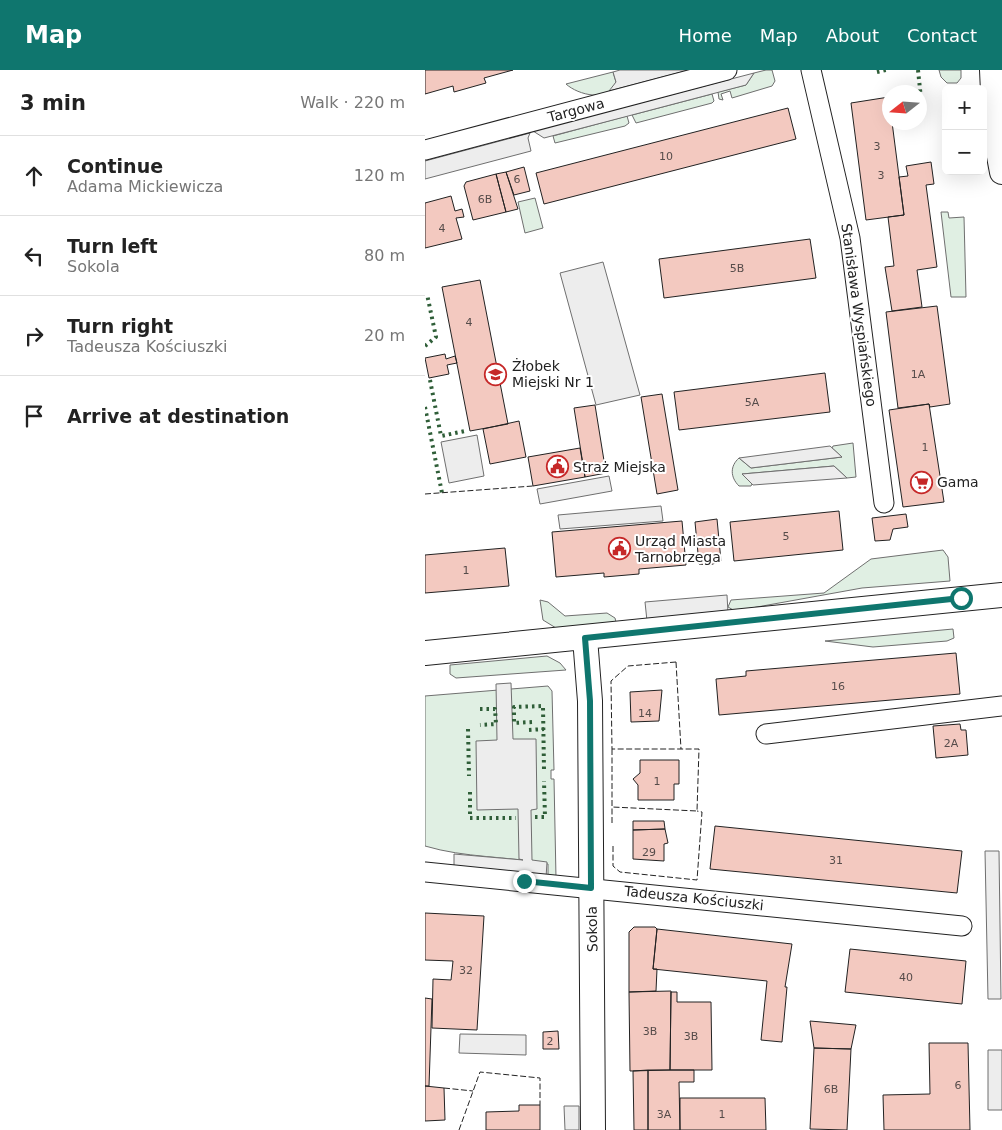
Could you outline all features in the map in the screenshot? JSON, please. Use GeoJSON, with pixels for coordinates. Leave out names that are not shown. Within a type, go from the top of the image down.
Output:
{"type":"FeatureCollection","features":[{"type":"Feature","properties":{"kind":"street","name":"Targowa"},"geometry":{"type":"LineString","coordinates":[[425,150],[727,70]]}},
{"type":"Feature","properties":{"kind":"street","name":"Stanisława Wyspiańskiego"},"geometry":{"type":"LineString","coordinates":[[811,70],[850,238],[884,503]]}},
{"type":"Feature","properties":{"kind":"street"},"geometry":{"type":"LineString","coordinates":[[992,70],[995,135],[1002,172]]}},
{"type":"Feature","properties":{"kind":"street"},"geometry":{"type":"LineString","coordinates":[[425,653],[1002,595]]}},
{"type":"Feature","properties":{"kind":"street","name":"Sokola"},"geometry":{"type":"LineString","coordinates":[[585,638],[590,701],[593,1130]]}},
{"type":"Feature","properties":{"kind":"street"},"geometry":{"type":"LineString","coordinates":[[766,734],[1002,706]]}},
{"type":"Feature","properties":{"kind":"street","name":"Tadeusza Kościuszki"},"geometry":{"type":"LineString","coordinates":[[425,872],[962,926]]}},
{"type":"Feature","properties":{"kind":"green space"},"geometry":{"type":"Polygon","coordinates":[[[772,70],[775,81],[772,86],[732,98],[730,91],[721,94],[723,100],[719,99],[718,92],[746,85],[754,73],[772,70]]]}},
{"type":"Feature","properties":{"kind":"green space"},"geometry":{"type":"Polygon","coordinates":[[[939,70],[961,70],[961,78],[957,83],[947,83],[941,77],[939,70]]]}},
{"type":"Feature","properties":{"kind":"green space"},"geometry":{"type":"Polygon","coordinates":[[[613,72],[616,82],[612,89],[600,95],[585,94],[566,84],[613,72]]]}},
{"type":"Feature","properties":{"kind":"green space"},"geometry":{"type":"Polygon","coordinates":[[[712,94],[714,101],[712,103],[636,123],[632,115],[712,94]]]}},
{"type":"Feature","properties":{"kind":"green space"},"geometry":{"type":"Polygon","coordinates":[[[627,116],[629,123],[625,126],[555,143],[553,136],[627,116]]]}},
{"type":"Feature","properties":{"kind":"green space"},"geometry":{"type":"Polygon","coordinates":[[[535,198],[543,228],[525,233],[518,202],[535,198]]]}},
{"type":"Feature","properties":{"kind":"green space"},"geometry":{"type":"Polygon","coordinates":[[[941,212],[948,212],[949,218],[964,217],[966,297],[951,297],[941,212]]]}},
{"type":"Feature","properties":{"kind":"green space"},"geometry":{"type":"Polygon","coordinates":[[[853,443],[856,477],[847,478],[834,466],[742,474],[752,484],[751,486],[739,486],[732,472],[734,464],[739,458],[751,468],[842,457],[832,448],[833,446],[853,443]]]}},
{"type":"Feature","properties":{"kind":"green space"},"geometry":{"type":"Polygon","coordinates":[[[943,550],[948,557],[950,581],[862,588],[735,611],[728,607],[731,600],[824,593],[871,559],[943,550]]]}},
{"type":"Feature","properties":{"kind":"green space"},"geometry":{"type":"Polygon","coordinates":[[[540,600],[548,602],[565,616],[607,613],[615,618],[616,622],[556,628],[543,620],[540,600]]]}},
{"type":"Feature","properties":{"kind":"green space"},"geometry":{"type":"Polygon","coordinates":[[[953,629],[954,638],[947,641],[873,647],[825,641],[953,629]]]}},
{"type":"Feature","properties":{"kind":"green space"},"geometry":{"type":"Polygon","coordinates":[[[547,656],[560,663],[566,670],[456,678],[450,674],[450,665],[547,656]]]}},
{"type":"Feature","properties":{"kind":"green space"},"geometry":{"type":"Polygon","coordinates":[[[548,686],[552,691],[554,770],[551,770],[551,779],[554,779],[556,878],[548,877],[548,864],[455,853],[425,846],[425,696],[548,686]]]}},
{"type":"Feature","properties":{"kind":"shaded area"},"geometry":{"type":"Polygon","coordinates":[[[620,70],[689,70],[609,91],[616,82],[613,72],[620,70]]]}},
{"type":"Feature","properties":{"kind":"shaded area"},"geometry":{"type":"Polygon","coordinates":[[[754,73],[746,85],[632,115],[544,138],[533,131],[754,73]]]}},
{"type":"Feature","properties":{"kind":"shaded area"},"geometry":{"type":"Polygon","coordinates":[[[530,133],[528,138],[531,151],[425,179],[425,161],[530,133]]]}},
{"type":"Feature","properties":{"kind":"shaded area"},"geometry":{"type":"Polygon","coordinates":[[[603,262],[640,395],[596,405],[560,273],[603,262]]]}},
{"type":"Feature","properties":{"kind":"shaded area"},"geometry":{"type":"Polygon","coordinates":[[[477,435],[484,476],[449,483],[441,442],[477,435]]]}},
{"type":"Feature","properties":{"kind":"shaded area"},"geometry":{"type":"Polygon","coordinates":[[[830,446],[842,457],[751,468],[739,458],[830,446]]]}},
{"type":"Feature","properties":{"kind":"shaded area"},"geometry":{"type":"Polygon","coordinates":[[[834,466],[847,478],[753,485],[742,474],[834,466]]]}},
{"type":"Feature","properties":{"kind":"shaded area"},"geometry":{"type":"Polygon","coordinates":[[[609,476],[612,491],[540,504],[537,489],[609,476]]]}},
{"type":"Feature","properties":{"kind":"shaded area"},"geometry":{"type":"Polygon","coordinates":[[[661,506],[663,521],[560,529],[558,515],[661,506]]]}},
{"type":"Feature","properties":{"kind":"shaded area"},"geometry":{"type":"Polygon","coordinates":[[[727,595],[728,613],[647,621],[645,602],[727,595]]]}},
{"type":"Feature","properties":{"kind":"shaded area"},"geometry":{"type":"Polygon","coordinates":[[[511,683],[513,739],[536,739],[537,809],[531,810],[532,860],[547,862],[546,878],[454,868],[454,854],[523,860],[519,859],[518,809],[477,810],[476,741],[497,740],[496,684],[511,683]]]}},
{"type":"Feature","properties":{"kind":"shaded area"},"geometry":{"type":"Polygon","coordinates":[[[985,851],[999,851],[1001,999],[988,999],[985,851]]]}},
{"type":"Feature","properties":{"kind":"shaded area"},"geometry":{"type":"Polygon","coordinates":[[[460,1034],[526,1035],[526,1055],[459,1053],[460,1034]]]}},
{"type":"Feature","properties":{"kind":"shaded area"},"geometry":{"type":"Polygon","coordinates":[[[988,1050],[1002,1050],[1002,1110],[988,1110],[988,1050]]]}},
{"type":"Feature","properties":{"kind":"shaded area"},"geometry":{"type":"Polygon","coordinates":[[[564,1106],[579,1106],[579,1130],[565,1130],[564,1106]]]}},
{"type":"Feature","properties":{"kind":"building"},"geometry":{"type":"Polygon","coordinates":[[[425,70],[513,70],[484,78],[486,83],[454,92],[453,86],[425,94],[425,70]]]}},
{"type":"Feature","properties":{"kind":"building"},"geometry":{"type":"Polygon","coordinates":[[[882,98],[882,130],[893,130],[904,215],[866,220],[851,103],[882,98]]]}},
{"type":"Feature","properties":{"kind":"building"},"geometry":{"type":"Polygon","coordinates":[[[788,108],[796,139],[544,204],[536,173],[788,108]]]}},
{"type":"Feature","properties":{"kind":"building"},"geometry":{"type":"Polygon","coordinates":[[[931,162],[934,184],[926,185],[937,267],[917,270],[922,307],[892,311],[885,267],[894,266],[888,217],[904,215],[899,177],[908,176],[906,166],[931,162]]]}},
{"type":"Feature","properties":{"kind":"building"},"geometry":{"type":"Polygon","coordinates":[[[524,167],[530,191],[514,195],[506,172],[524,167]]]}},
{"type":"Feature","properties":{"kind":"building"},"geometry":{"type":"Polygon","coordinates":[[[506,172],[518,209],[506,212],[496,174],[506,172]]]}},
{"type":"Feature","properties":{"kind":"building"},"geometry":{"type":"Polygon","coordinates":[[[496,174],[506,212],[473,220],[464,186],[466,182],[496,174]]]}},
{"type":"Feature","properties":{"kind":"building"},"geometry":{"type":"Polygon","coordinates":[[[451,196],[455,211],[462,209],[464,217],[456,218],[462,239],[425,248],[425,203],[451,196]]]}},
{"type":"Feature","properties":{"kind":"building"},"geometry":{"type":"Polygon","coordinates":[[[810,239],[816,278],[664,298],[659,259],[810,239]]]}},
{"type":"Feature","properties":{"kind":"building"},"geometry":{"type":"Polygon","coordinates":[[[480,280],[508,424],[470,431],[442,287],[480,280]]]}},
{"type":"Feature","properties":{"kind":"building"},"geometry":{"type":"Polygon","coordinates":[[[937,306],[950,404],[930,407],[929,404],[898,408],[886,312],[937,306]]]}},
{"type":"Feature","properties":{"kind":"building"},"geometry":{"type":"Polygon","coordinates":[[[445,354],[446,359],[455,356],[457,363],[447,365],[449,374],[429,378],[425,358],[445,354]]]}},
{"type":"Feature","properties":{"kind":"building"},"geometry":{"type":"Polygon","coordinates":[[[825,373],[830,412],[679,430],[674,392],[825,373]]]}},
{"type":"Feature","properties":{"kind":"building"},"geometry":{"type":"Polygon","coordinates":[[[662,394],[678,490],[657,494],[641,397],[662,394]]]}},
{"type":"Feature","properties":{"kind":"building"},"geometry":{"type":"Polygon","coordinates":[[[929,404],[944,502],[903,507],[889,410],[929,404]]]}},
{"type":"Feature","properties":{"kind":"building"},"geometry":{"type":"Polygon","coordinates":[[[595,405],[606,473],[585,477],[574,408],[595,405]]]}},
{"type":"Feature","properties":{"kind":"building"},"geometry":{"type":"Polygon","coordinates":[[[519,421],[526,457],[490,464],[483,429],[519,421]]]}},
{"type":"Feature","properties":{"kind":"building","name":"Straż Miejska"},"geometry":{"type":"Polygon","coordinates":[[[580,448],[585,477],[533,486],[528,457],[580,448]]]}},
{"type":"Feature","properties":{"kind":"building"},"geometry":{"type":"Polygon","coordinates":[[[839,511],[843,550],[734,561],[730,522],[839,511]]]}},
{"type":"Feature","properties":{"kind":"building"},"geometry":{"type":"Polygon","coordinates":[[[906,514],[908,527],[893,529],[890,540],[875,541],[872,518],[906,514]]]}},
{"type":"Feature","properties":{"kind":"building"},"geometry":{"type":"Polygon","coordinates":[[[717,519],[721,561],[710,565],[699,564],[695,522],[717,519]]]}},
{"type":"Feature","properties":{"kind":"building","name":"Urząd Miasta Tarnobrzega"},"geometry":{"type":"Polygon","coordinates":[[[682,521],[686,565],[639,569],[639,574],[604,577],[604,573],[556,577],[552,532],[682,521]]]}},
{"type":"Feature","properties":{"kind":"building"},"geometry":{"type":"Polygon","coordinates":[[[505,548],[509,586],[425,593],[425,555],[505,548]]]}},
{"type":"Feature","properties":{"kind":"building"},"geometry":{"type":"Polygon","coordinates":[[[956,653],[960,694],[719,715],[716,679],[746,676],[746,671],[956,653]]]}},
{"type":"Feature","properties":{"kind":"building"},"geometry":{"type":"Polygon","coordinates":[[[662,690],[659,721],[631,722],[630,692],[662,690]]]}},
{"type":"Feature","properties":{"kind":"building"},"geometry":{"type":"Polygon","coordinates":[[[960,724],[961,730],[966,730],[968,755],[936,758],[933,726],[960,724]]]}},
{"type":"Feature","properties":{"kind":"building"},"geometry":{"type":"Polygon","coordinates":[[[640,760],[679,760],[679,784],[674,784],[674,800],[638,800],[638,785],[633,779],[640,773],[640,760]]]}},
{"type":"Feature","properties":{"kind":"building"},"geometry":{"type":"Polygon","coordinates":[[[633,821],[664,821],[665,829],[633,830],[633,821]]]}},
{"type":"Feature","properties":{"kind":"building"},"geometry":{"type":"Polygon","coordinates":[[[715,826],[962,851],[957,893],[710,869],[715,826]]]}},
{"type":"Feature","properties":{"kind":"building"},"geometry":{"type":"Polygon","coordinates":[[[665,829],[668,843],[664,844],[664,861],[633,859],[633,830],[665,829]]]}},
{"type":"Feature","properties":{"kind":"building"},"geometry":{"type":"Polygon","coordinates":[[[425,913],[484,916],[477,1030],[432,1028],[433,979],[451,980],[453,961],[425,960],[425,913]]]}},
{"type":"Feature","properties":{"kind":"building"},"geometry":{"type":"Polygon","coordinates":[[[634,927],[655,927],[657,929],[653,969],[657,969],[656,991],[629,992],[629,932],[634,927]]]}},
{"type":"Feature","properties":{"kind":"building"},"geometry":{"type":"Polygon","coordinates":[[[657,929],[792,944],[785,987],[787,987],[782,1042],[761,1040],[767,981],[653,969],[657,929]]]}},
{"type":"Feature","properties":{"kind":"building"},"geometry":{"type":"Polygon","coordinates":[[[850,949],[966,961],[962,1004],[845,992],[850,949]]]}},
{"type":"Feature","properties":{"kind":"building"},"geometry":{"type":"Polygon","coordinates":[[[671,991],[670,1070],[630,1071],[629,992],[671,991]]]}},
{"type":"Feature","properties":{"kind":"building"},"geometry":{"type":"Polygon","coordinates":[[[671,992],[677,992],[677,1002],[711,1002],[712,1070],[670,1070],[671,992]]]}},
{"type":"Feature","properties":{"kind":"building"},"geometry":{"type":"Polygon","coordinates":[[[425,998],[432,999],[429,1086],[425,1086],[425,998]]]}},
{"type":"Feature","properties":{"kind":"building"},"geometry":{"type":"Polygon","coordinates":[[[810,1021],[856,1025],[851,1049],[814,1048],[810,1021]]]}},
{"type":"Feature","properties":{"kind":"building"},"geometry":{"type":"Polygon","coordinates":[[[558,1031],[559,1049],[543,1049],[543,1032],[558,1031]]]}},
{"type":"Feature","properties":{"kind":"building"},"geometry":{"type":"Polygon","coordinates":[[[929,1043],[968,1043],[970,1130],[884,1130],[883,1095],[930,1094],[929,1043]]]}},
{"type":"Feature","properties":{"kind":"building"},"geometry":{"type":"Polygon","coordinates":[[[814,1048],[851,1049],[847,1130],[810,1129],[814,1048]]]}},
{"type":"Feature","properties":{"kind":"building"},"geometry":{"type":"Polygon","coordinates":[[[648,1070],[694,1070],[694,1082],[679,1082],[680,1130],[648,1130],[648,1070]]]}},
{"type":"Feature","properties":{"kind":"building"},"geometry":{"type":"Polygon","coordinates":[[[648,1070],[648,1130],[634,1130],[633,1071],[648,1070]]]}},
{"type":"Feature","properties":{"kind":"building"},"geometry":{"type":"Polygon","coordinates":[[[425,1086],[444,1088],[445,1120],[425,1121],[425,1086]]]}},
{"type":"Feature","properties":{"kind":"building"},"geometry":{"type":"Polygon","coordinates":[[[680,1098],[765,1098],[766,1130],[680,1130],[680,1098]]]}},
{"type":"Feature","properties":{"kind":"building"},"geometry":{"type":"Polygon","coordinates":[[[519,1105],[540,1105],[540,1130],[486,1130],[486,1112],[519,1111],[519,1105]]]}},
{"type":"Feature","properties":{"kind":"hedge"},"geometry":{"type":"LineString","coordinates":[[877,72],[886,70]]}},
{"type":"Feature","properties":{"kind":"hedge"},"geometry":{"type":"LineString","coordinates":[[918,70],[920,85]]}},
{"type":"Feature","properties":{"kind":"hedge"},"geometry":{"type":"LineString","coordinates":[[425,346],[436,337],[427,294]]}},
{"type":"Feature","properties":{"kind":"hedge"},"geometry":{"type":"LineString","coordinates":[[430,380],[441,436],[465,431]]}},
{"type":"Feature","properties":{"kind":"hedge"},"geometry":{"type":"LineString","coordinates":[[425,407],[442,493]]}},
{"type":"Feature","properties":{"kind":"hedge"},"geometry":{"type":"LineString","coordinates":[[532,722],[514,723],[514,707],[543,706],[544,770]]}},
{"type":"Feature","properties":{"kind":"hedge"},"geometry":{"type":"LineString","coordinates":[[480,709],[495,709],[496,724],[480,725]]}},
{"type":"Feature","properties":{"kind":"hedge"},"geometry":{"type":"LineString","coordinates":[[468,729],[469,776]]}},
{"type":"Feature","properties":{"kind":"hedge"},"geometry":{"type":"LineString","coordinates":[[529,730],[544,729]]}},
{"type":"Feature","properties":{"kind":"hedge"},"geometry":{"type":"LineString","coordinates":[[535,817],[545,817],[544,781]]}},
{"type":"Feature","properties":{"kind":"hedge"},"geometry":{"type":"LineString","coordinates":[[470,792],[470,818],[516,818]]}},
{"type":"Feature","properties":{"kind":"fence"},"geometry":{"type":"LineString","coordinates":[[425,494],[533,486]]}},
{"type":"Feature","properties":{"kind":"fence"},"geometry":{"type":"LineString","coordinates":[[676,662],[681,749],[612,749],[611,681],[628,666],[676,662]]}},
{"type":"Feature","properties":{"kind":"fence"},"geometry":{"type":"LineString","coordinates":[[612,749],[612,807],[697,811],[699,749],[681,749]]}},
{"type":"Feature","properties":{"kind":"fence"},"geometry":{"type":"LineString","coordinates":[[612,807],[612,823]]}},
{"type":"Feature","properties":{"kind":"fence"},"geometry":{"type":"LineString","coordinates":[[613,846],[613,866],[620,872],[697,880],[702,812],[697,811]]}},
{"type":"Feature","properties":{"kind":"fence"},"geometry":{"type":"LineString","coordinates":[[459,1130],[480,1072],[540,1078],[540,1105]]}},
{"type":"Feature","properties":{"kind":"fence"},"geometry":{"type":"LineString","coordinates":[[444,1088],[473,1091]]}},
{"type":"Feature","properties":{"kind":"place","name":"Żłobek Miejski Nr 1"},"geometry":{"type":"Point","coordinates":[496,374]}},
{"type":"Feature","properties":{"kind":"place","name":"Straż Miejska"},"geometry":{"type":"Point","coordinates":[557,467]}},
{"type":"Feature","properties":{"kind":"place","name":"Gama"},"geometry":{"type":"Point","coordinates":[921,482]}},
{"type":"Feature","properties":{"kind":"place","name":"Urząd Miasta Tarnobrzega"},"geometry":{"type":"Point","coordinates":[619,549]}},
{"type":"Feature","properties":{"kind":"route"},"geometry":{"type":"LineString","coordinates":[[524,881],[591,888],[590,701],[585,638],[961,598]]}}]}
